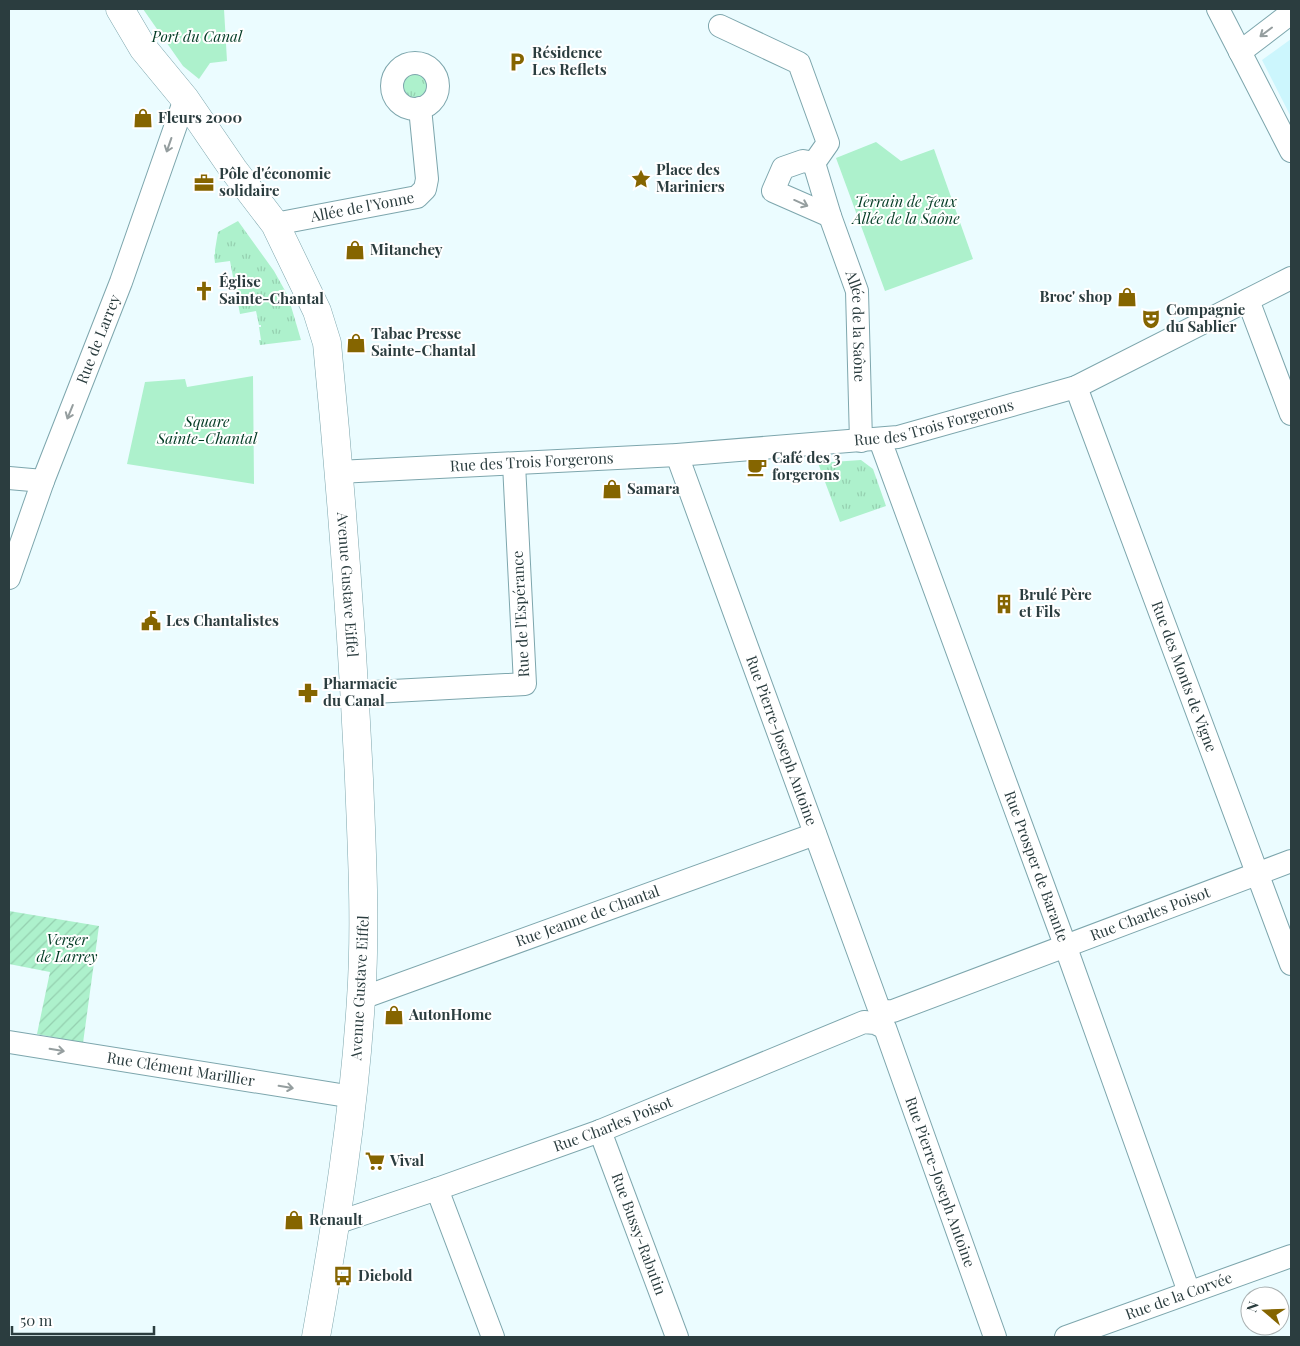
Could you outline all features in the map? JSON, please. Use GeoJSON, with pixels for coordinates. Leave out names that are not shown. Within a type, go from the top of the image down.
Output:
{"type":"FeatureCollection","features":[{"type":"Feature","properties":{"kind":"main road","name":"Avenue Gustave Eiffel"},"geometry":{"type":"LineString","coordinates":[[120,9],[143,48],[185,99],[275,224],[317,311],[327,343],[355,693],[364,906],[362,998],[353,1097],[336,1223],[316,1337]]}},
{"type":"Feature","properties":{"kind":"street"},"geometry":{"type":"LineString","coordinates":[[1218,9],[1291,151]]}},
{"type":"Feature","properties":{"kind":"street"},"geometry":{"type":"LineString","coordinates":[[1240,52],[1291,13]]}},
{"type":"Feature","properties":{"kind":"street"},"geometry":{"type":"LineString","coordinates":[[720,26],[799,63],[828,143],[814,163],[803,161],[783,168],[773,191],[830,216]]}},
{"type":"Feature","properties":{"kind":"street","name":"Rue de Larrey"},"geometry":{"type":"LineString","coordinates":[[9,578],[43,481],[121,282],[185,99]]}},
{"type":"Feature","properties":{"kind":"street","name":"Allée de l'Yonne"},"geometry":{"type":"LineString","coordinates":[[275,224],[417,197],[425,189],[427,179],[420,108]]}},
{"type":"Feature","properties":{"kind":"street","name":"Allée de la Saône"},"geometry":{"type":"LineString","coordinates":[[814,163],[856,291],[870,440]]}},
{"type":"Feature","properties":{"kind":"street","name":"Rue des Trois Forgerons"},"geometry":{"type":"LineString","coordinates":[[338,472],[676,454],[898,437],[1076,387],[1291,278]]}},
{"type":"Feature","properties":{"kind":"street"},"geometry":{"type":"LineString","coordinates":[[1248,300],[1291,414]]}},
{"type":"Feature","properties":{"kind":"street","name":"Rue des Monts de Vigne"},"geometry":{"type":"LineString","coordinates":[[1076,387],[1291,964]]}},
{"type":"Feature","properties":{"kind":"street","name":"Rue Prosper de Barante"},"geometry":{"type":"LineString","coordinates":[[870,440],[1066,945],[1189,1292]]}},
{"type":"Feature","properties":{"kind":"street","name":"Rue Pierre-Joseph Antoine"},"geometry":{"type":"LineString","coordinates":[[676,454],[878,1006],[887,1012],[891,1019],[995,1337]]}},
{"type":"Feature","properties":{"kind":"street","name":"Rue de l'Espérance"},"geometry":{"type":"LineString","coordinates":[[355,693],[525,684],[514,464]]}},
{"type":"Feature","properties":{"kind":"street"},"geometry":{"type":"LineString","coordinates":[[9,478],[43,481]]}},
{"type":"Feature","properties":{"kind":"street","name":"Rue Jeanne de Chantal"},"geometry":{"type":"LineString","coordinates":[[362,998],[815,834]]}},
{"type":"Feature","properties":{"kind":"street","name":"Rue Charles Poisot"},"geometry":{"type":"LineString","coordinates":[[336,1223],[600,1131],[864,1022],[875,1023],[891,1019],[1066,945],[1291,861]]}},
{"type":"Feature","properties":{"kind":"street","name":"Rue Clément Marillier"},"geometry":{"type":"LineString","coordinates":[[9,1042],[353,1097]]}},
{"type":"Feature","properties":{"kind":"street","name":"Rue Bussy-Rabutin"},"geometry":{"type":"LineString","coordinates":[[600,1131],[677,1337]]}},
{"type":"Feature","properties":{"kind":"street"},"geometry":{"type":"LineString","coordinates":[[437,1189],[493,1337]]}},
{"type":"Feature","properties":{"kind":"street","name":"Rue de la Corvée"},"geometry":{"type":"LineString","coordinates":[[1066,1337],[1119,1329],[1189,1292],[1291,1256]]}},
{"type":"Feature","properties":{"kind":"shaded area"},"geometry":{"type":"Polygon","coordinates":[[[1291,39],[1291,117],[1262,60],[1291,39]]]}},
{"type":"Feature","properties":{"kind":"green space","name":"Port du Canal"},"geometry":{"type":"Polygon","coordinates":[[[143,9],[224,9],[227,61],[210,63],[199,79],[183,66],[143,9]]]}},
{"type":"Feature","properties":{"kind":"green space"},"geometry":{"type":"Polygon","coordinates":[[[416,70],[426,75],[431,85],[426,95],[416,100],[406,95],[401,85],[406,75],[416,70]]]}},
{"type":"Feature","properties":{"kind":"green space","name":"Terrain de Jeux Allée de la Saône"},"geometry":{"type":"Polygon","coordinates":[[[876,142],[901,161],[934,149],[973,259],[885,291],[836,158],[876,142]]]}},
{"type":"Feature","properties":{"kind":"green space"},"geometry":{"type":"Polygon","coordinates":[[[238,221],[274,271],[288,296],[301,340],[260,345],[259,327],[261,325],[259,325],[256,311],[240,314],[230,261],[215,263],[214,255],[218,232],[238,221]]]}},
{"type":"Feature","properties":{"kind":"green space","name":"Square Sainte-Chantal"},"geometry":{"type":"Polygon","coordinates":[[[253,376],[254,484],[127,464],[145,382],[185,379],[187,387],[253,376]]]}},
{"type":"Feature","properties":{"kind":"green space"},"geometry":{"type":"Polygon","coordinates":[[[861,460],[873,469],[886,506],[840,522],[818,463],[861,460]]]}},
{"type":"Feature","properties":{"kind":"green space","name":"Verger de Larrey"},"geometry":{"type":"Polygon","coordinates":[[[9,911],[99,926],[83,1043],[37,1034],[50,972],[9,964],[9,911]]]}},
{"type":"Feature","properties":{"kind":"place","name":"Résidence Les Reflets"},"geometry":{"type":"Point","coordinates":[517,62]}},
{"type":"Feature","properties":{"kind":"place","name":"Fleurs 2000"},"geometry":{"type":"Point","coordinates":[143,118]}},
{"type":"Feature","properties":{"kind":"place","name":"Place des Mariniers"},"geometry":{"type":"Point","coordinates":[641,179]}},
{"type":"Feature","properties":{"kind":"place","name":"Pôle d'économie solidaire"},"geometry":{"type":"Point","coordinates":[204,183]}},
{"type":"Feature","properties":{"kind":"place","name":"Mitanchey"},"geometry":{"type":"Point","coordinates":[355,250]}},
{"type":"Feature","properties":{"kind":"place","name":"Église Sainte-Chantal"},"geometry":{"type":"Point","coordinates":[204,291]}},
{"type":"Feature","properties":{"kind":"place","name":"Broc' shop"},"geometry":{"type":"Point","coordinates":[1127,297]}},
{"type":"Feature","properties":{"kind":"place","name":"Compagnie du Sablier"},"geometry":{"type":"Point","coordinates":[1151,319]}},
{"type":"Feature","properties":{"kind":"place","name":"Tabac Presse Sainte-Chantal"},"geometry":{"type":"Point","coordinates":[356,343]}},
{"type":"Feature","properties":{"kind":"place","name":"Café des 3 forgerons"},"geometry":{"type":"Point","coordinates":[757,467]}},
{"type":"Feature","properties":{"kind":"place","name":"Samara"},"geometry":{"type":"Point","coordinates":[612,489]}},
{"type":"Feature","properties":{"kind":"place","name":"Brulé Père et Fils"},"geometry":{"type":"Point","coordinates":[1004,604]}},
{"type":"Feature","properties":{"kind":"place","name":"Les Chantalistes"},"geometry":{"type":"Point","coordinates":[151,621]}},
{"type":"Feature","properties":{"kind":"place","name":"Pharmacie du Canal"},"geometry":{"type":"Point","coordinates":[308,693]}},
{"type":"Feature","properties":{"kind":"place","name":"AutonHome"},"geometry":{"type":"Point","coordinates":[394,1015]}},
{"type":"Feature","properties":{"kind":"place","name":"Vival"},"geometry":{"type":"Point","coordinates":[375,1161]}},
{"type":"Feature","properties":{"kind":"place","name":"Renault"},"geometry":{"type":"Point","coordinates":[294,1220]}},
{"type":"Feature","properties":{"kind":"place","name":"Diebold"},"geometry":{"type":"Point","coordinates":[343,1276]}}]}
